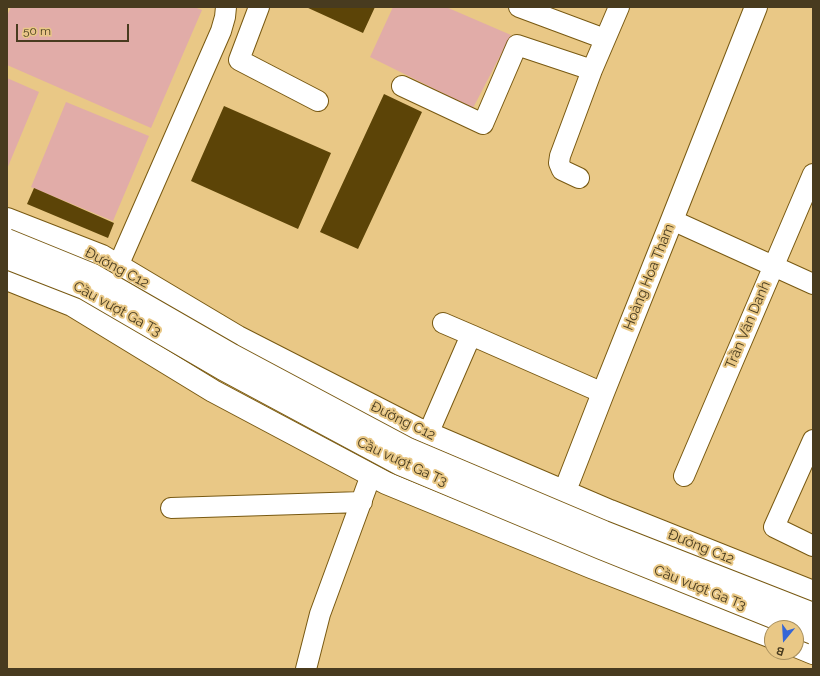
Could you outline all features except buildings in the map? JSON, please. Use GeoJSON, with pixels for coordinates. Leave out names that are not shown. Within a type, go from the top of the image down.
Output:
{"type":"FeatureCollection","features":[{"type":"Feature","properties":{"kind":"main road","name":"Hoàng Hoa Thám"},"geometry":{"type":"LineString","coordinates":[[543,547],[602,392],[756,7]]}},
{"type":"Feature","properties":{"kind":"main road","name":"Đường C12"},"geometry":{"type":"LineString","coordinates":[[7,219],[102,256],[238,337],[428,434],[617,514],[813,592]]}},
{"type":"Feature","properties":{"kind":"main road","name":"Cầu vượt Ga T3"},"geometry":{"type":"LineString","coordinates":[[7,240],[93,275],[232,355],[408,449],[604,532],[813,614]]}},
{"type":"Feature","properties":{"kind":"main road","name":"Cầu vượt Ga T3"},"geometry":{"type":"LineString","coordinates":[[7,258],[84,288],[223,369],[400,464],[601,548],[813,633]]}},
{"type":"Feature","properties":{"kind":"main road"},"geometry":{"type":"LineString","coordinates":[[7,279],[72,305],[213,391],[386,483],[591,567],[764,634]]}},
{"type":"Feature","properties":{"kind":"street"},"geometry":{"type":"LineString","coordinates":[[118,266],[220,31],[225,17],[226,7]]}},
{"type":"Feature","properties":{"kind":"street"},"geometry":{"type":"LineString","coordinates":[[260,7],[239,60],[318,101]]}},
{"type":"Feature","properties":{"kind":"street"},"geometry":{"type":"LineString","coordinates":[[519,7],[605,39]]}},
{"type":"Feature","properties":{"kind":"street"},"geometry":{"type":"LineString","coordinates":[[579,178],[562,170],[559,163],[560,156],[592,70],[619,7]]}},
{"type":"Feature","properties":{"kind":"street"},"geometry":{"type":"LineString","coordinates":[[402,86],[483,124],[517,45],[592,70]]}},
{"type":"Feature","properties":{"kind":"street","name":"Trần Văn Danh"},"geometry":{"type":"LineString","coordinates":[[684,476],[813,174]]}},
{"type":"Feature","properties":{"kind":"street"},"geometry":{"type":"LineString","coordinates":[[672,220],[813,284]]}},
{"type":"Feature","properties":{"kind":"street"},"geometry":{"type":"LineString","coordinates":[[443,323],[602,392]]}},
{"type":"Feature","properties":{"kind":"street"},"geometry":{"type":"LineString","coordinates":[[428,434],[471,335]]}},
{"type":"Feature","properties":{"kind":"street"},"geometry":{"type":"LineString","coordinates":[[813,440],[774,527],[813,546]]}},
{"type":"Feature","properties":{"kind":"street"},"geometry":{"type":"LineString","coordinates":[[306,669],[320,614],[372,476]]}},
{"type":"Feature","properties":{"kind":"street"},"geometry":{"type":"LineString","coordinates":[[171,508],[362,502]]}},
{"type":"Feature","properties":{"kind":"shaded area"},"geometry":{"type":"Polygon","coordinates":[[[11,7],[194,7],[202,10],[151,128],[7,65],[7,16],[11,7]]]}},
{"type":"Feature","properties":{"kind":"shaded area"},"geometry":{"type":"Polygon","coordinates":[[[393,7],[446,7],[511,35],[473,108],[370,57],[393,7]]]}},
{"type":"Feature","properties":{"kind":"shaded area"},"geometry":{"type":"Polygon","coordinates":[[[7,78],[39,92],[7,169],[7,78]]]}},
{"type":"Feature","properties":{"kind":"shaded area"},"geometry":{"type":"Polygon","coordinates":[[[66,102],[149,136],[113,221],[31,187],[66,102]]]}}]}
